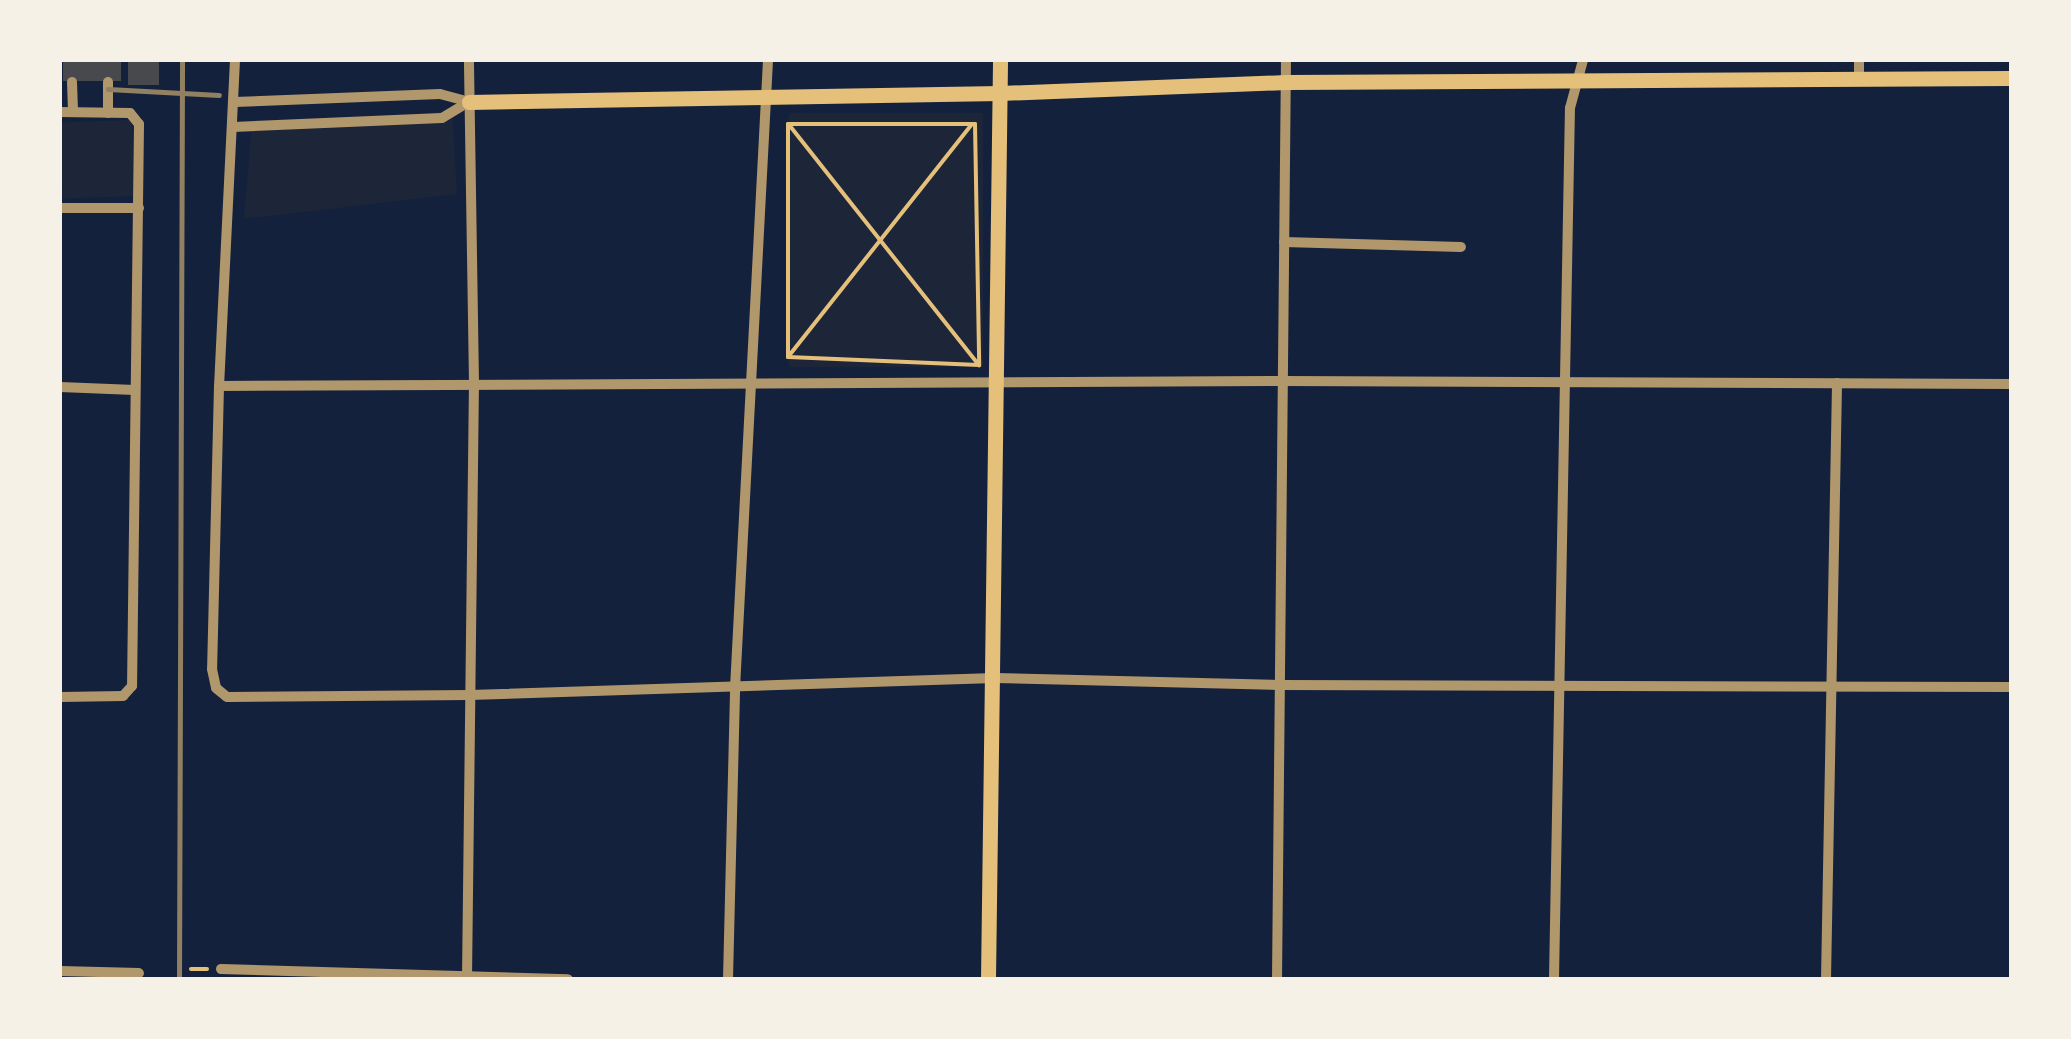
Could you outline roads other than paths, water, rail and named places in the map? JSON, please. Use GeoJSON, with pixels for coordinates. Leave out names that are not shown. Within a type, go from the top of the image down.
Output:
{"type":"FeatureCollection","features":[{"type":"Feature","properties":{"kind":"main road"},"geometry":{"type":"LineString","coordinates":[[988,979],[996,678],[1000,60]]}},
{"type":"Feature","properties":{"kind":"main road"},"geometry":{"type":"LineString","coordinates":[[470,102],[1000,94],[1286,82],[1579,78],[1859,68],[2011,78]]}},
{"type":"Feature","properties":{"kind":"street"},"geometry":{"type":"LineString","coordinates":[[235,60],[219,386],[212,670],[216,688],[227,697],[470,695],[996,678],[1280,685],[2011,687]]}},
{"type":"Feature","properties":{"kind":"street"},"geometry":{"type":"LineString","coordinates":[[468,977],[474,382],[469,60]]}},
{"type":"Feature","properties":{"kind":"street"},"geometry":{"type":"LineString","coordinates":[[728,979],[734,688],[768,60]]}},
{"type":"Feature","properties":{"kind":"street"},"geometry":{"type":"LineString","coordinates":[[1277,979],[1286,60]]}},
{"type":"Feature","properties":{"kind":"street"},"geometry":{"type":"LineString","coordinates":[[1554,979],[1570,108],[1583,60]]}},
{"type":"Feature","properties":{"kind":"street"},"geometry":{"type":"LineString","coordinates":[[72,82],[73,112]]}},
{"type":"Feature","properties":{"kind":"street"},"geometry":{"type":"LineString","coordinates":[[108,82],[108,113]]}},
{"type":"Feature","properties":{"kind":"street"},"geometry":{"type":"LineString","coordinates":[[234,102],[440,94],[470,102]]}},
{"type":"Feature","properties":{"kind":"street"},"geometry":{"type":"LineString","coordinates":[[233,127],[442,118],[470,102]]}},
{"type":"Feature","properties":{"kind":"street"},"geometry":{"type":"LineString","coordinates":[[60,112],[138,118],[139,208],[132,686],[123,696],[60,697]]}},
{"type":"Feature","properties":{"kind":"street"},"geometry":{"type":"LineString","coordinates":[[60,208],[139,208]]}},
{"type":"Feature","properties":{"kind":"street"},"geometry":{"type":"LineString","coordinates":[[1284,242],[1461,247]]}},
{"type":"Feature","properties":{"kind":"street"},"geometry":{"type":"LineString","coordinates":[[219,386],[1283,381],[2011,384]]}},
{"type":"Feature","properties":{"kind":"street"},"geometry":{"type":"LineString","coordinates":[[1826,979],[1837,383]]}},
{"type":"Feature","properties":{"kind":"street"},"geometry":{"type":"LineString","coordinates":[[60,388],[135,390]]}},
{"type":"Feature","properties":{"kind":"street"},"geometry":{"type":"LineString","coordinates":[[221,969],[568,979]]}},
{"type":"Feature","properties":{"kind":"street"},"geometry":{"type":"LineString","coordinates":[[60,972],[139,974]]}},
{"type":"Feature","properties":{"kind":"railway"},"geometry":{"type":"LineString","coordinates":[[179,979],[182,60]]}},
{"type":"Feature","properties":{"kind":"railway"},"geometry":{"type":"LineString","coordinates":[[108,89],[219,95]]}}]}
